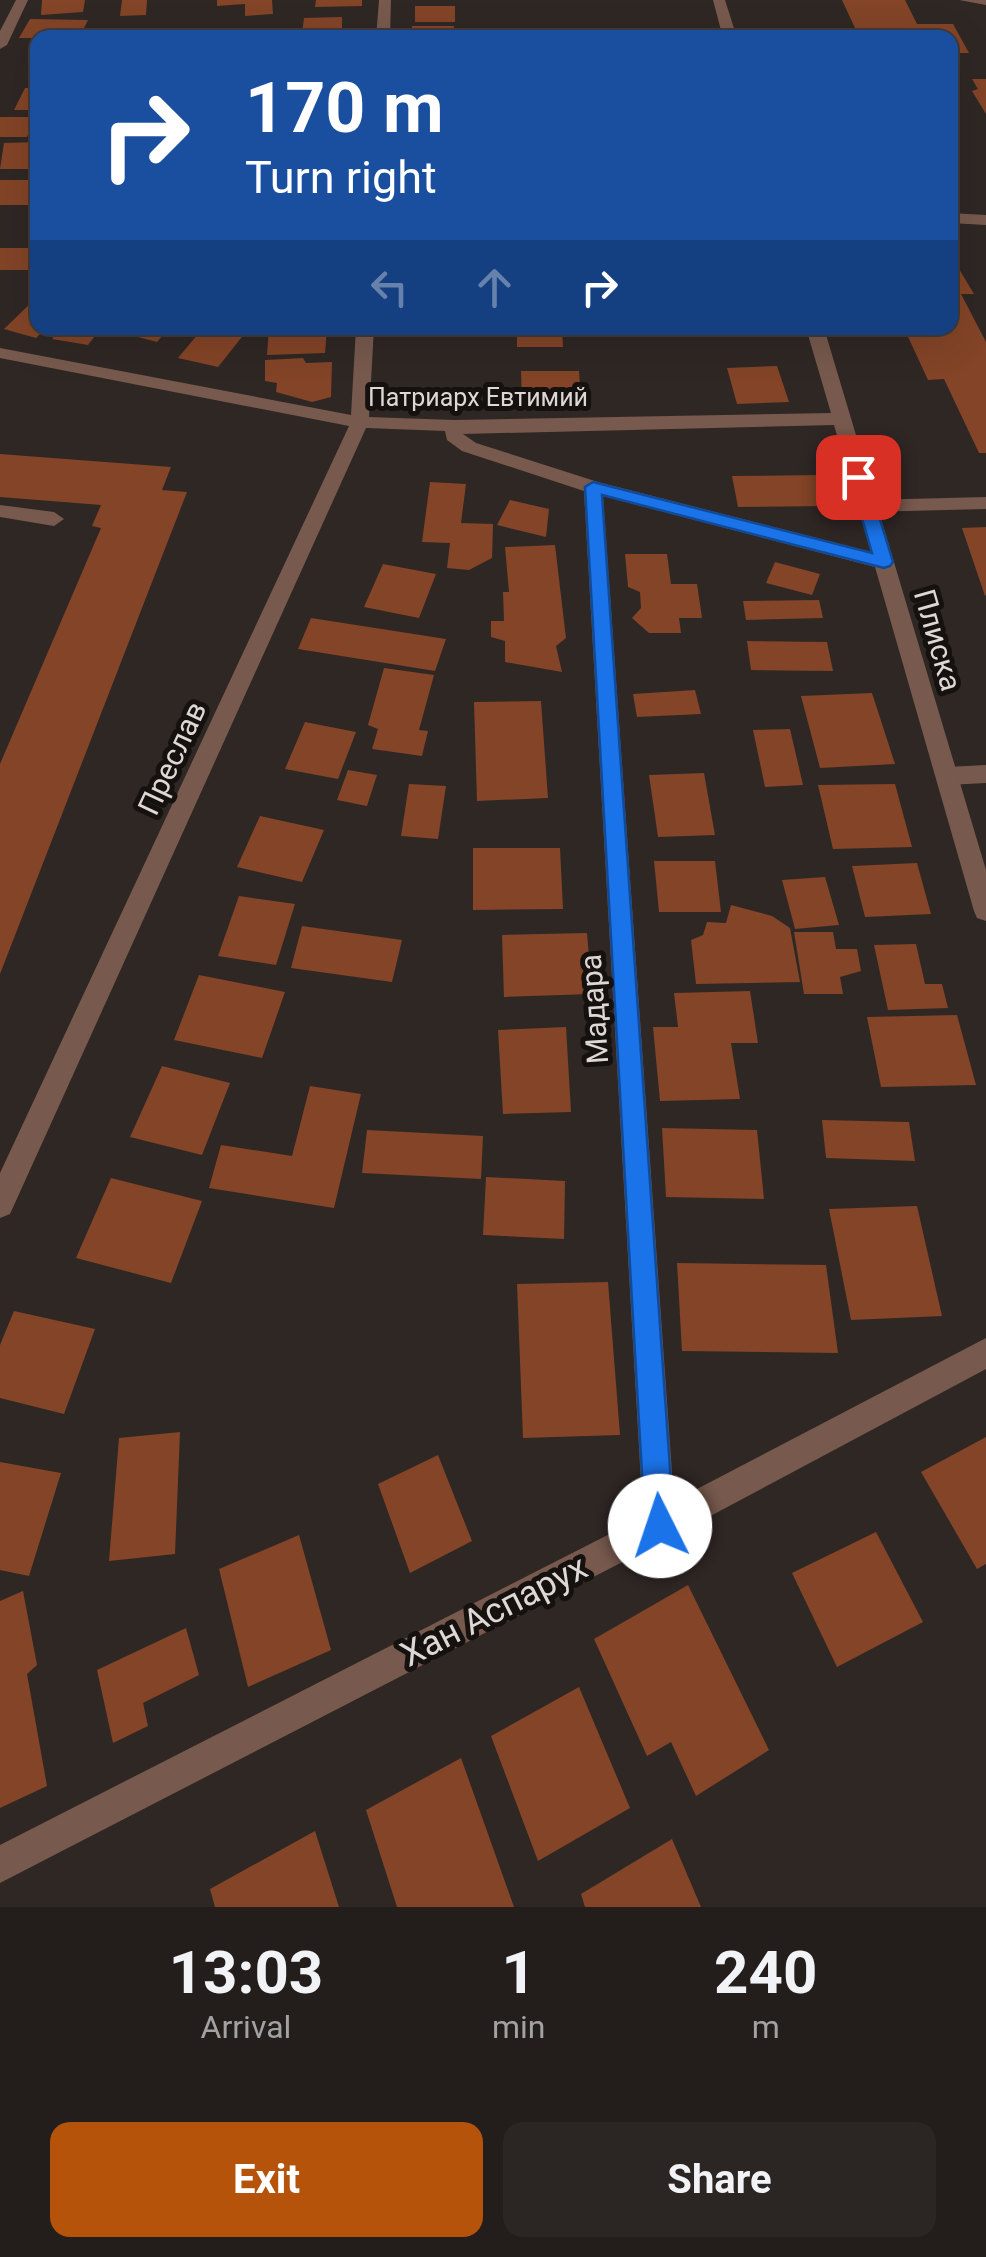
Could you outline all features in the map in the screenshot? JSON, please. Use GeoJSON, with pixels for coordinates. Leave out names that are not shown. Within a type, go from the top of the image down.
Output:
{"type":"FeatureCollection","features":[{"type":"Feature","properties":{"kind":"street"},"geometry":{"type":"LineString","coordinates":[[0,45],[22,0]]}},
{"type":"Feature","properties":{"kind":"street"},"geometry":{"type":"LineString","coordinates":[[383,30],[385,0]]}},
{"type":"Feature","properties":{"kind":"street"},"geometry":{"type":"LineString","coordinates":[[719,0],[728,30]]}},
{"type":"Feature","properties":{"kind":"street"},"geometry":{"type":"LineString","coordinates":[[965,0],[986,1]]}},
{"type":"Feature","properties":{"kind":"street"},"geometry":{"type":"LineString","coordinates":[[958,218],[986,220]]}},
{"type":"Feature","properties":{"kind":"street","name":"Преслав"},"geometry":{"type":"LineString","coordinates":[[0,1204],[360,422],[365,335]]}},
{"type":"Feature","properties":{"kind":"street","name":"Плиска"},"geometry":{"type":"LineString","coordinates":[[817,335],[986,911]]}},
{"type":"Feature","properties":{"kind":"street","name":"Патриарх Евтимий"},"geometry":{"type":"LineString","coordinates":[[0,353],[360,422],[454,426],[842,419]]}},
{"type":"Feature","properties":{"kind":"street"},"geometry":{"type":"LineString","coordinates":[[454,426],[454,436],[469,447],[593,487],[884,562]]}},
{"type":"Feature","properties":{"kind":"street","name":"Мадара"},"geometry":{"type":"LineString","coordinates":[[593,487],[660,1526]]}},
{"type":"Feature","properties":{"kind":"street"},"geometry":{"type":"LineString","coordinates":[[867,506],[986,503]]}},
{"type":"Feature","properties":{"kind":"street"},"geometry":{"type":"LineString","coordinates":[[0,511],[54,519]]}},
{"type":"Feature","properties":{"kind":"street"},"geometry":{"type":"LineString","coordinates":[[946,776],[986,774]]}},
{"type":"Feature","properties":{"kind":"street","name":"Хан Аспарух"},"geometry":{"type":"LineString","coordinates":[[0,1865],[660,1526],[986,1352]]}},
{"type":"Feature","properties":{"kind":"building"},"geometry":{"type":"Polygon","coordinates":[[[42,0],[85,0],[83,12],[41,15],[42,0]]]}},
{"type":"Feature","properties":{"kind":"building"},"geometry":{"type":"Polygon","coordinates":[[[122,0],[147,0],[146,15],[120,16],[122,0]]]}},
{"type":"Feature","properties":{"kind":"building"},"geometry":{"type":"Polygon","coordinates":[[[217,0],[272,0],[273,14],[245,16],[245,4],[217,6],[217,0]]]}},
{"type":"Feature","properties":{"kind":"building"},"geometry":{"type":"Polygon","coordinates":[[[316,0],[362,0],[362,6],[315,7],[316,0]]]}},
{"type":"Feature","properties":{"kind":"building"},"geometry":{"type":"Polygon","coordinates":[[[842,0],[905,0],[917,24],[953,24],[956,30],[861,30],[855,28],[842,0]]]}},
{"type":"Feature","properties":{"kind":"building"},"geometry":{"type":"Polygon","coordinates":[[[415,6],[455,6],[455,22],[415,22],[415,6]]]}},
{"type":"Feature","properties":{"kind":"building"},"geometry":{"type":"Polygon","coordinates":[[[342,17],[342,30],[302,30],[304,18],[342,17]]]}},
{"type":"Feature","properties":{"kind":"building"},"geometry":{"type":"Polygon","coordinates":[[[30,19],[88,20],[83,30],[30,30],[30,38],[19,38],[30,19]]]}},
{"type":"Feature","properties":{"kind":"building"},"geometry":{"type":"Polygon","coordinates":[[[412,26],[454,26],[454,30],[412,30],[412,26]]]}},
{"type":"Feature","properties":{"kind":"building"},"geometry":{"type":"Polygon","coordinates":[[[958,33],[969,53],[958,53],[958,33]]]}},
{"type":"Feature","properties":{"kind":"building"},"geometry":{"type":"Polygon","coordinates":[[[972,79],[986,79],[986,114],[972,91],[978,89],[972,79]]]}},
{"type":"Feature","properties":{"kind":"building"},"geometry":{"type":"Polygon","coordinates":[[[25,88],[30,88],[30,110],[14,110],[25,88]]]}},
{"type":"Feature","properties":{"kind":"building"},"geometry":{"type":"Polygon","coordinates":[[[0,117],[30,117],[27,137],[0,137],[0,117]]]}},
{"type":"Feature","properties":{"kind":"building"},"geometry":{"type":"Polygon","coordinates":[[[30,142],[30,169],[0,169],[4,143],[30,142]]]}},
{"type":"Feature","properties":{"kind":"building"},"geometry":{"type":"Polygon","coordinates":[[[0,180],[30,180],[29,205],[0,205],[0,180]]]}},
{"type":"Feature","properties":{"kind":"building"},"geometry":{"type":"Polygon","coordinates":[[[0,248],[30,248],[28,270],[0,270],[0,248]]]}},
{"type":"Feature","properties":{"kind":"building"},"geometry":{"type":"Polygon","coordinates":[[[958,267],[974,294],[961,294],[986,342],[986,453],[979,453],[944,379],[928,380],[907,335],[958,335],[958,267]]]}},
{"type":"Feature","properties":{"kind":"building"},"geometry":{"type":"Polygon","coordinates":[[[30,304],[30,335],[39,335],[36,338],[4,329],[30,304]]]}},
{"type":"Feature","properties":{"kind":"building"},"geometry":{"type":"Polygon","coordinates":[[[55,335],[96,335],[88,345],[52,339],[55,335]]]}},
{"type":"Feature","properties":{"kind":"building"},"geometry":{"type":"Polygon","coordinates":[[[130,335],[163,335],[157,342],[130,335]]]}},
{"type":"Feature","properties":{"kind":"building"},"geometry":{"type":"Polygon","coordinates":[[[197,335],[243,335],[218,367],[178,358],[197,335]]]}},
{"type":"Feature","properties":{"kind":"building"},"geometry":{"type":"Polygon","coordinates":[[[268,335],[326,335],[325,353],[267,355],[268,335]]]}},
{"type":"Feature","properties":{"kind":"building"},"geometry":{"type":"Polygon","coordinates":[[[517,335],[562,335],[563,347],[517,347],[517,335]]]}},
{"type":"Feature","properties":{"kind":"building"},"geometry":{"type":"Polygon","coordinates":[[[303,358],[306,363],[332,362],[331,397],[312,402],[276,392],[277,383],[265,381],[265,360],[303,358]]]}},
{"type":"Feature","properties":{"kind":"building"},"geometry":{"type":"Polygon","coordinates":[[[777,366],[789,402],[737,404],[727,368],[777,366]]]}},
{"type":"Feature","properties":{"kind":"building"},"geometry":{"type":"Polygon","coordinates":[[[521,371],[579,371],[581,405],[522,405],[521,371]]]}},
{"type":"Feature","properties":{"kind":"building"},"geometry":{"type":"Polygon","coordinates":[[[0,454],[171,467],[162,490],[187,492],[0,974],[0,764],[101,528],[92,526],[101,505],[0,497],[0,454]]]}},
{"type":"Feature","properties":{"kind":"building"},"geometry":{"type":"Polygon","coordinates":[[[821,475],[829,506],[738,507],[732,476],[821,475]]]}},
{"type":"Feature","properties":{"kind":"building"},"geometry":{"type":"Polygon","coordinates":[[[430,482],[466,484],[461,523],[493,524],[492,558],[469,570],[447,568],[450,543],[422,542],[430,482]]]}},
{"type":"Feature","properties":{"kind":"building"},"geometry":{"type":"Polygon","coordinates":[[[510,500],[549,509],[546,537],[497,525],[510,500]]]}},
{"type":"Feature","properties":{"kind":"building"},"geometry":{"type":"Polygon","coordinates":[[[986,527],[986,595],[985,596],[962,528],[986,527]]]}},
{"type":"Feature","properties":{"kind":"building"},"geometry":{"type":"Polygon","coordinates":[[[555,545],[566,638],[556,646],[562,672],[505,662],[505,641],[491,637],[491,621],[504,621],[503,592],[509,592],[505,547],[555,545]]]}},
{"type":"Feature","properties":{"kind":"building"},"geometry":{"type":"Polygon","coordinates":[[[625,554],[667,554],[671,584],[697,584],[702,618],[679,618],[681,633],[649,633],[632,618],[641,608],[640,592],[628,587],[625,554]]]}},
{"type":"Feature","properties":{"kind":"building"},"geometry":{"type":"Polygon","coordinates":[[[775,562],[820,574],[812,595],[766,583],[775,562]]]}},
{"type":"Feature","properties":{"kind":"building"},"geometry":{"type":"Polygon","coordinates":[[[383,564],[436,574],[419,618],[364,607],[383,564]]]}},
{"type":"Feature","properties":{"kind":"building"},"geometry":{"type":"Polygon","coordinates":[[[819,600],[823,618],[746,620],[743,601],[819,600]]]}},
{"type":"Feature","properties":{"kind":"building"},"geometry":{"type":"Polygon","coordinates":[[[311,618],[446,639],[435,671],[298,649],[311,618]]]}},
{"type":"Feature","properties":{"kind":"building"},"geometry":{"type":"Polygon","coordinates":[[[747,641],[827,642],[833,671],[751,670],[747,641]]]}},
{"type":"Feature","properties":{"kind":"building"},"geometry":{"type":"Polygon","coordinates":[[[384,668],[434,675],[419,730],[428,731],[422,756],[372,749],[378,729],[368,725],[384,668]]]}},
{"type":"Feature","properties":{"kind":"building"},"geometry":{"type":"Polygon","coordinates":[[[695,690],[701,714],[637,717],[633,694],[695,690]]]}},
{"type":"Feature","properties":{"kind":"building"},"geometry":{"type":"Polygon","coordinates":[[[872,693],[895,764],[820,768],[801,696],[872,693]]]}},
{"type":"Feature","properties":{"kind":"building"},"geometry":{"type":"Polygon","coordinates":[[[541,701],[548,798],[477,801],[474,702],[541,701]]]}},
{"type":"Feature","properties":{"kind":"building"},"geometry":{"type":"Polygon","coordinates":[[[305,722],[356,732],[338,779],[285,769],[305,722]]]}},
{"type":"Feature","properties":{"kind":"building"},"geometry":{"type":"Polygon","coordinates":[[[790,729],[803,785],[765,787],[753,730],[790,729]]]}},
{"type":"Feature","properties":{"kind":"building"},"geometry":{"type":"Polygon","coordinates":[[[348,770],[377,775],[367,806],[337,800],[348,770]]]}},
{"type":"Feature","properties":{"kind":"building"},"geometry":{"type":"Polygon","coordinates":[[[704,773],[715,835],[658,837],[649,775],[704,773]]]}},
{"type":"Feature","properties":{"kind":"building"},"geometry":{"type":"Polygon","coordinates":[[[409,784],[446,786],[438,839],[401,836],[409,784]]]}},
{"type":"Feature","properties":{"kind":"building"},"geometry":{"type":"Polygon","coordinates":[[[895,784],[912,847],[833,849],[818,785],[895,784]]]}},
{"type":"Feature","properties":{"kind":"building"},"geometry":{"type":"Polygon","coordinates":[[[260,816],[324,830],[302,882],[237,867],[260,816]]]}},
{"type":"Feature","properties":{"kind":"building"},"geometry":{"type":"Polygon","coordinates":[[[473,848],[560,848],[563,909],[473,910],[473,848]]]}},
{"type":"Feature","properties":{"kind":"building"},"geometry":{"type":"Polygon","coordinates":[[[654,861],[715,861],[721,912],[659,912],[654,861]]]}},
{"type":"Feature","properties":{"kind":"building"},"geometry":{"type":"Polygon","coordinates":[[[917,863],[931,914],[865,917],[852,866],[917,863]]]}},
{"type":"Feature","properties":{"kind":"building"},"geometry":{"type":"Polygon","coordinates":[[[825,877],[839,925],[795,929],[782,880],[825,877]]]}},
{"type":"Feature","properties":{"kind":"building"},"geometry":{"type":"Polygon","coordinates":[[[239,896],[295,904],[276,965],[218,956],[239,896]]]}},
{"type":"Feature","properties":{"kind":"building"},"geometry":{"type":"Polygon","coordinates":[[[731,905],[772,916],[790,928],[800,982],[696,984],[691,940],[703,935],[707,922],[726,923],[731,905]]]}},
{"type":"Feature","properties":{"kind":"building"},"geometry":{"type":"Polygon","coordinates":[[[302,926],[402,940],[392,982],[291,968],[302,926]]]}},
{"type":"Feature","properties":{"kind":"building"},"geometry":{"type":"Polygon","coordinates":[[[794,932],[833,932],[836,949],[857,949],[861,971],[840,977],[843,994],[804,994],[794,932]]]}},
{"type":"Feature","properties":{"kind":"building"},"geometry":{"type":"Polygon","coordinates":[[[587,933],[592,994],[504,997],[502,935],[587,933]]]}},
{"type":"Feature","properties":{"kind":"building"},"geometry":{"type":"Polygon","coordinates":[[[916,944],[925,984],[942,984],[948,1008],[888,1010],[874,945],[916,944]]]}},
{"type":"Feature","properties":{"kind":"building"},"geometry":{"type":"Polygon","coordinates":[[[199,975],[285,992],[262,1058],[174,1040],[199,975]]]}},
{"type":"Feature","properties":{"kind":"building"},"geometry":{"type":"Polygon","coordinates":[[[750,991],[758,1043],[731,1043],[740,1099],[660,1101],[653,1027],[678,1027],[674,993],[750,991]]]}},
{"type":"Feature","properties":{"kind":"building"},"geometry":{"type":"Polygon","coordinates":[[[957,1015],[976,1085],[881,1087],[867,1017],[957,1015]]]}},
{"type":"Feature","properties":{"kind":"building"},"geometry":{"type":"Polygon","coordinates":[[[566,1027],[571,1112],[503,1114],[498,1030],[566,1027]]]}},
{"type":"Feature","properties":{"kind":"building"},"geometry":{"type":"Polygon","coordinates":[[[162,1066],[230,1083],[202,1155],[130,1137],[162,1066]]]}},
{"type":"Feature","properties":{"kind":"building"},"geometry":{"type":"Polygon","coordinates":[[[310,1086],[361,1094],[334,1208],[209,1188],[221,1145],[292,1156],[310,1086]]]}},
{"type":"Feature","properties":{"kind":"building"},"geometry":{"type":"Polygon","coordinates":[[[822,1120],[909,1122],[915,1161],[826,1158],[822,1120]]]}},
{"type":"Feature","properties":{"kind":"building"},"geometry":{"type":"Polygon","coordinates":[[[662,1128],[757,1130],[764,1199],[666,1197],[662,1128]]]}},
{"type":"Feature","properties":{"kind":"building"},"geometry":{"type":"Polygon","coordinates":[[[367,1130],[483,1136],[481,1179],[362,1173],[367,1130]]]}},
{"type":"Feature","properties":{"kind":"building"},"geometry":{"type":"Polygon","coordinates":[[[486,1177],[565,1181],[564,1239],[483,1235],[486,1177]]]}},
{"type":"Feature","properties":{"kind":"building"},"geometry":{"type":"Polygon","coordinates":[[[111,1178],[202,1201],[171,1283],[76,1258],[111,1178]]]}},
{"type":"Feature","properties":{"kind":"building"},"geometry":{"type":"Polygon","coordinates":[[[917,1206],[942,1316],[851,1320],[829,1209],[917,1206]]]}},
{"type":"Feature","properties":{"kind":"building"},"geometry":{"type":"Polygon","coordinates":[[[677,1263],[826,1265],[838,1353],[682,1351],[677,1263]]]}},
{"type":"Feature","properties":{"kind":"building"},"geometry":{"type":"Polygon","coordinates":[[[608,1282],[620,1435],[523,1438],[517,1284],[608,1282]]]}},
{"type":"Feature","properties":{"kind":"building"},"geometry":{"type":"Polygon","coordinates":[[[14,1311],[95,1329],[64,1414],[0,1398],[0,1345],[14,1311]]]}},
{"type":"Feature","properties":{"kind":"building"},"geometry":{"type":"Polygon","coordinates":[[[180,1432],[175,1554],[109,1561],[119,1438],[180,1432]]]}},
{"type":"Feature","properties":{"kind":"building"},"geometry":{"type":"Polygon","coordinates":[[[986,1437],[986,1564],[977,1569],[921,1472],[986,1437]]]}},
{"type":"Feature","properties":{"kind":"building"},"geometry":{"type":"Polygon","coordinates":[[[438,1455],[472,1541],[410,1573],[378,1484],[438,1455]]]}},
{"type":"Feature","properties":{"kind":"building"},"geometry":{"type":"Polygon","coordinates":[[[0,1462],[61,1473],[29,1576],[0,1570],[0,1462]]]}},
{"type":"Feature","properties":{"kind":"building"},"geometry":{"type":"Polygon","coordinates":[[[876,1532],[923,1622],[837,1667],[792,1573],[876,1532]]]}},
{"type":"Feature","properties":{"kind":"building"},"geometry":{"type":"Polygon","coordinates":[[[299,1535],[331,1650],[248,1687],[219,1569],[299,1535]]]}},
{"type":"Feature","properties":{"kind":"building"},"geometry":{"type":"Polygon","coordinates":[[[688,1585],[769,1750],[696,1796],[671,1742],[647,1756],[594,1639],[688,1585]]]}},
{"type":"Feature","properties":{"kind":"building"},"geometry":{"type":"Polygon","coordinates":[[[23,1591],[37,1665],[27,1674],[47,1786],[0,1808],[0,1601],[23,1591]]]}},
{"type":"Feature","properties":{"kind":"building"},"geometry":{"type":"Polygon","coordinates":[[[186,1628],[199,1675],[143,1703],[148,1726],[113,1743],[97,1670],[186,1628]]]}},
{"type":"Feature","properties":{"kind":"building"},"geometry":{"type":"Polygon","coordinates":[[[579,1687],[630,1808],[538,1861],[491,1736],[579,1687]]]}},
{"type":"Feature","properties":{"kind":"building"},"geometry":{"type":"Polygon","coordinates":[[[461,1758],[514,1907],[397,1907],[366,1810],[461,1758]]]}},
{"type":"Feature","properties":{"kind":"building"},"geometry":{"type":"Polygon","coordinates":[[[315,1831],[339,1907],[215,1907],[210,1889],[315,1831]]]}},
{"type":"Feature","properties":{"kind":"building"},"geometry":{"type":"Polygon","coordinates":[[[672,1839],[701,1907],[585,1907],[581,1894],[672,1839]]]}},
{"type":"Feature","properties":{"kind":"route"},"geometry":{"type":"LineString","coordinates":[[660,1526],[593,487],[884,562],[858,477]]}}]}
